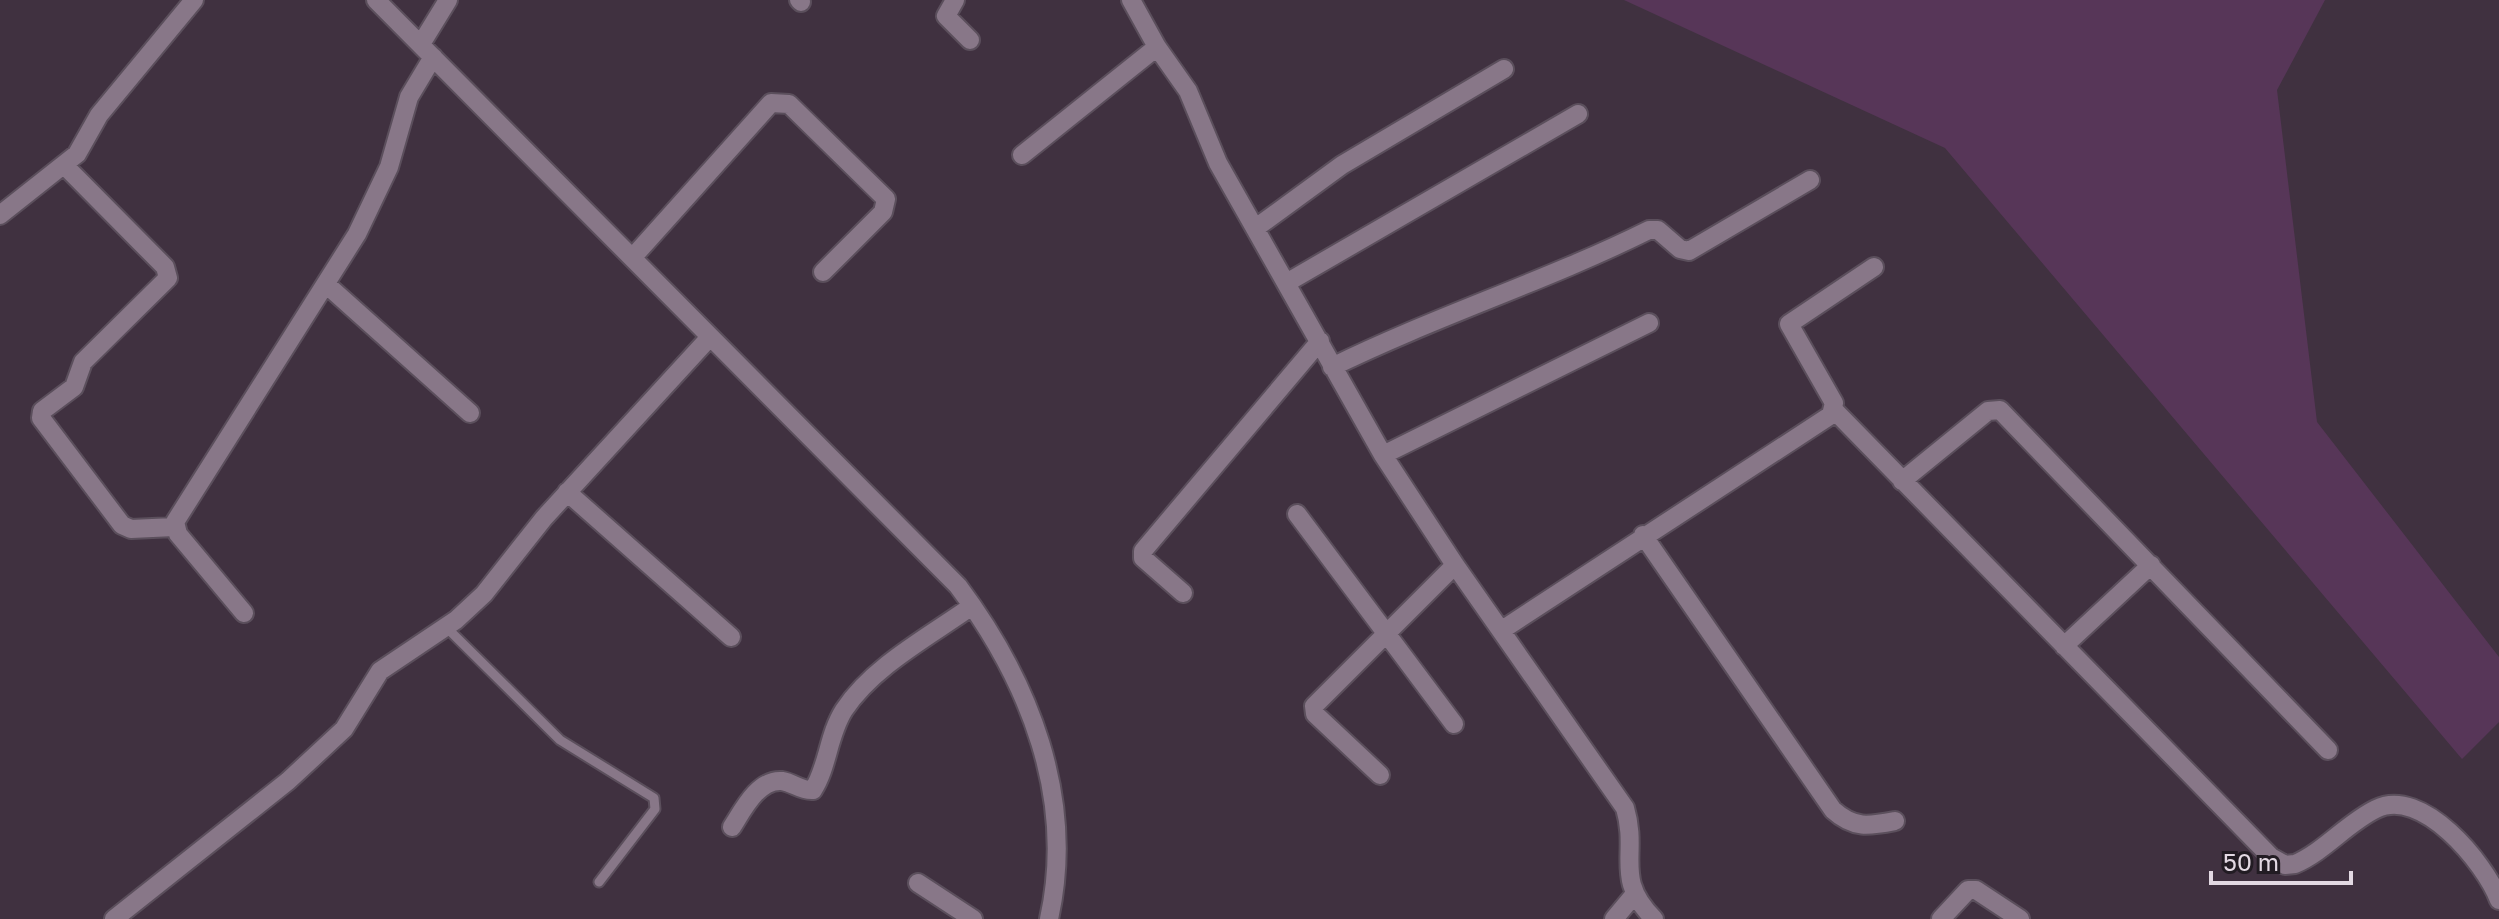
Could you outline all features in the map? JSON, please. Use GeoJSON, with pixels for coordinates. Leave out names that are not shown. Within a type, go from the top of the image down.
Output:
{"type":"FeatureCollection","features":[{"type":"Feature","properties":{"kind":"street"},"geometry":{"type":"LineString","coordinates":[[0,215],[65,166],[85,143],[106,105],[194,0]]}},
{"type":"Feature","properties":{"kind":"street"},"geometry":{"type":"LineString","coordinates":[[376,0],[958,586],[992,632],[1020,685],[1049,771],[1057,828],[1049,919]]}},
{"type":"Feature","properties":{"kind":"street"},"geometry":{"type":"LineString","coordinates":[[174,527],[177,516],[327,285],[373,203],[389,167],[409,97],[448,0]]}},
{"type":"Feature","properties":{"kind":"street"},"geometry":{"type":"LineString","coordinates":[[955,0],[946,16],[970,40]]}},
{"type":"Feature","properties":{"kind":"street"},"geometry":{"type":"LineString","coordinates":[[1131,0],[1157,47],[1188,91],[1218,163],[1257,227],[1383,455],[1455,565],[1625,808],[1631,833],[1629,883],[1634,895],[1654,919]]}},
{"type":"Feature","properties":{"kind":"street"},"geometry":{"type":"LineString","coordinates":[[1022,155],[1157,47]]}},
{"type":"Feature","properties":{"kind":"street"},"geometry":{"type":"LineString","coordinates":[[1257,227],[1342,165],[1504,69]]}},
{"type":"Feature","properties":{"kind":"street"},"geometry":{"type":"LineString","coordinates":[[633,257],[771,103],[777,101],[789,104],[883,194],[887,204],[883,212],[823,272]]}},
{"type":"Feature","properties":{"kind":"street"},"geometry":{"type":"LineString","coordinates":[[1288,282],[1578,114]]}},
{"type":"Feature","properties":{"kind":"street"},"geometry":{"type":"LineString","coordinates":[[65,166],[165,267],[168,278],[83,362],[74,387],[42,411],[41,418],[122,525],[131,529],[174,527]]}},
{"type":"Feature","properties":{"kind":"street"},"geometry":{"type":"LineString","coordinates":[[1332,367],[1407,330],[1577,264],[1649,230],[1658,230],[1680,249],[1689,251],[1810,180]]}},
{"type":"Feature","properties":{"kind":"street"},"geometry":{"type":"LineString","coordinates":[[1874,267],[1789,324],[1834,403],[1835,411],[2271,857],[2285,865],[2295,864],[2377,808],[2397,805],[2438,823],[2469,850],[2486,870],[2499,900]]}},
{"type":"Feature","properties":{"kind":"street"},"geometry":{"type":"LineString","coordinates":[[327,285],[470,413]]}},
{"type":"Feature","properties":{"kind":"street"},"geometry":{"type":"LineString","coordinates":[[1383,455],[1649,323]]}},
{"type":"Feature","properties":{"kind":"street"},"geometry":{"type":"LineString","coordinates":[[114,919],[288,781],[344,729],[380,671],[446,627],[484,594],[567,492],[710,337]]}},
{"type":"Feature","properties":{"kind":"street"},"geometry":{"type":"LineString","coordinates":[[1183,593],[1143,558],[1143,551],[1320,341]]}},
{"type":"Feature","properties":{"kind":"street"},"geometry":{"type":"LineString","coordinates":[[1902,481],[1988,411],[2000,410],[2328,750]]}},
{"type":"Feature","properties":{"kind":"street"},"geometry":{"type":"LineString","coordinates":[[1502,630],[1835,411]]}},
{"type":"Feature","properties":{"kind":"street"},"geometry":{"type":"LineString","coordinates":[[567,492],[731,637]]}},
{"type":"Feature","properties":{"kind":"street"},"geometry":{"type":"LineString","coordinates":[[1297,514],[1454,724]]}},
{"type":"Feature","properties":{"kind":"street"},"geometry":{"type":"LineString","coordinates":[[174,527],[244,613]]}},
{"type":"Feature","properties":{"kind":"street"},"geometry":{"type":"LineString","coordinates":[[1643,535],[1833,810],[1844,820],[1859,826],[1895,821]]}},
{"type":"Feature","properties":{"kind":"street"},"geometry":{"type":"LineString","coordinates":[[1380,775],[1315,714],[1314,706],[1455,565]]}},
{"type":"Feature","properties":{"kind":"street"},"geometry":{"type":"LineString","coordinates":[[2064,646],[2151,565]]}},
{"type":"Feature","properties":{"kind":"street"},"geometry":{"type":"LineString","coordinates":[[732,827],[749,801],[767,785],[780,781],[813,790],[835,726],[855,696],[890,665],[972,606]]}},
{"type":"Feature","properties":{"kind":"street"},"geometry":{"type":"LineString","coordinates":[[918,883],[973,919]]}},
{"type":"Feature","properties":{"kind":"street"},"geometry":{"type":"LineString","coordinates":[[1941,919],[1968,890],[1976,890],[2020,919]]}},
{"type":"Feature","properties":{"kind":"street"},"geometry":{"type":"LineString","coordinates":[[1614,919],[1634,895]]}},
{"type":"Feature","properties":{"kind":"lane"},"geometry":{"type":"LineString","coordinates":[[446,627],[560,740],[656,801],[655,809],[599,882]]}},
{"type":"Feature","properties":{"kind":"shaded area"},"geometry":{"type":"Polygon","coordinates":[[[1624,0],[2325,0],[2277,90],[2317,422],[2499,657],[2499,722],[2462,759],[1945,148],[1624,0]]]}}]}
